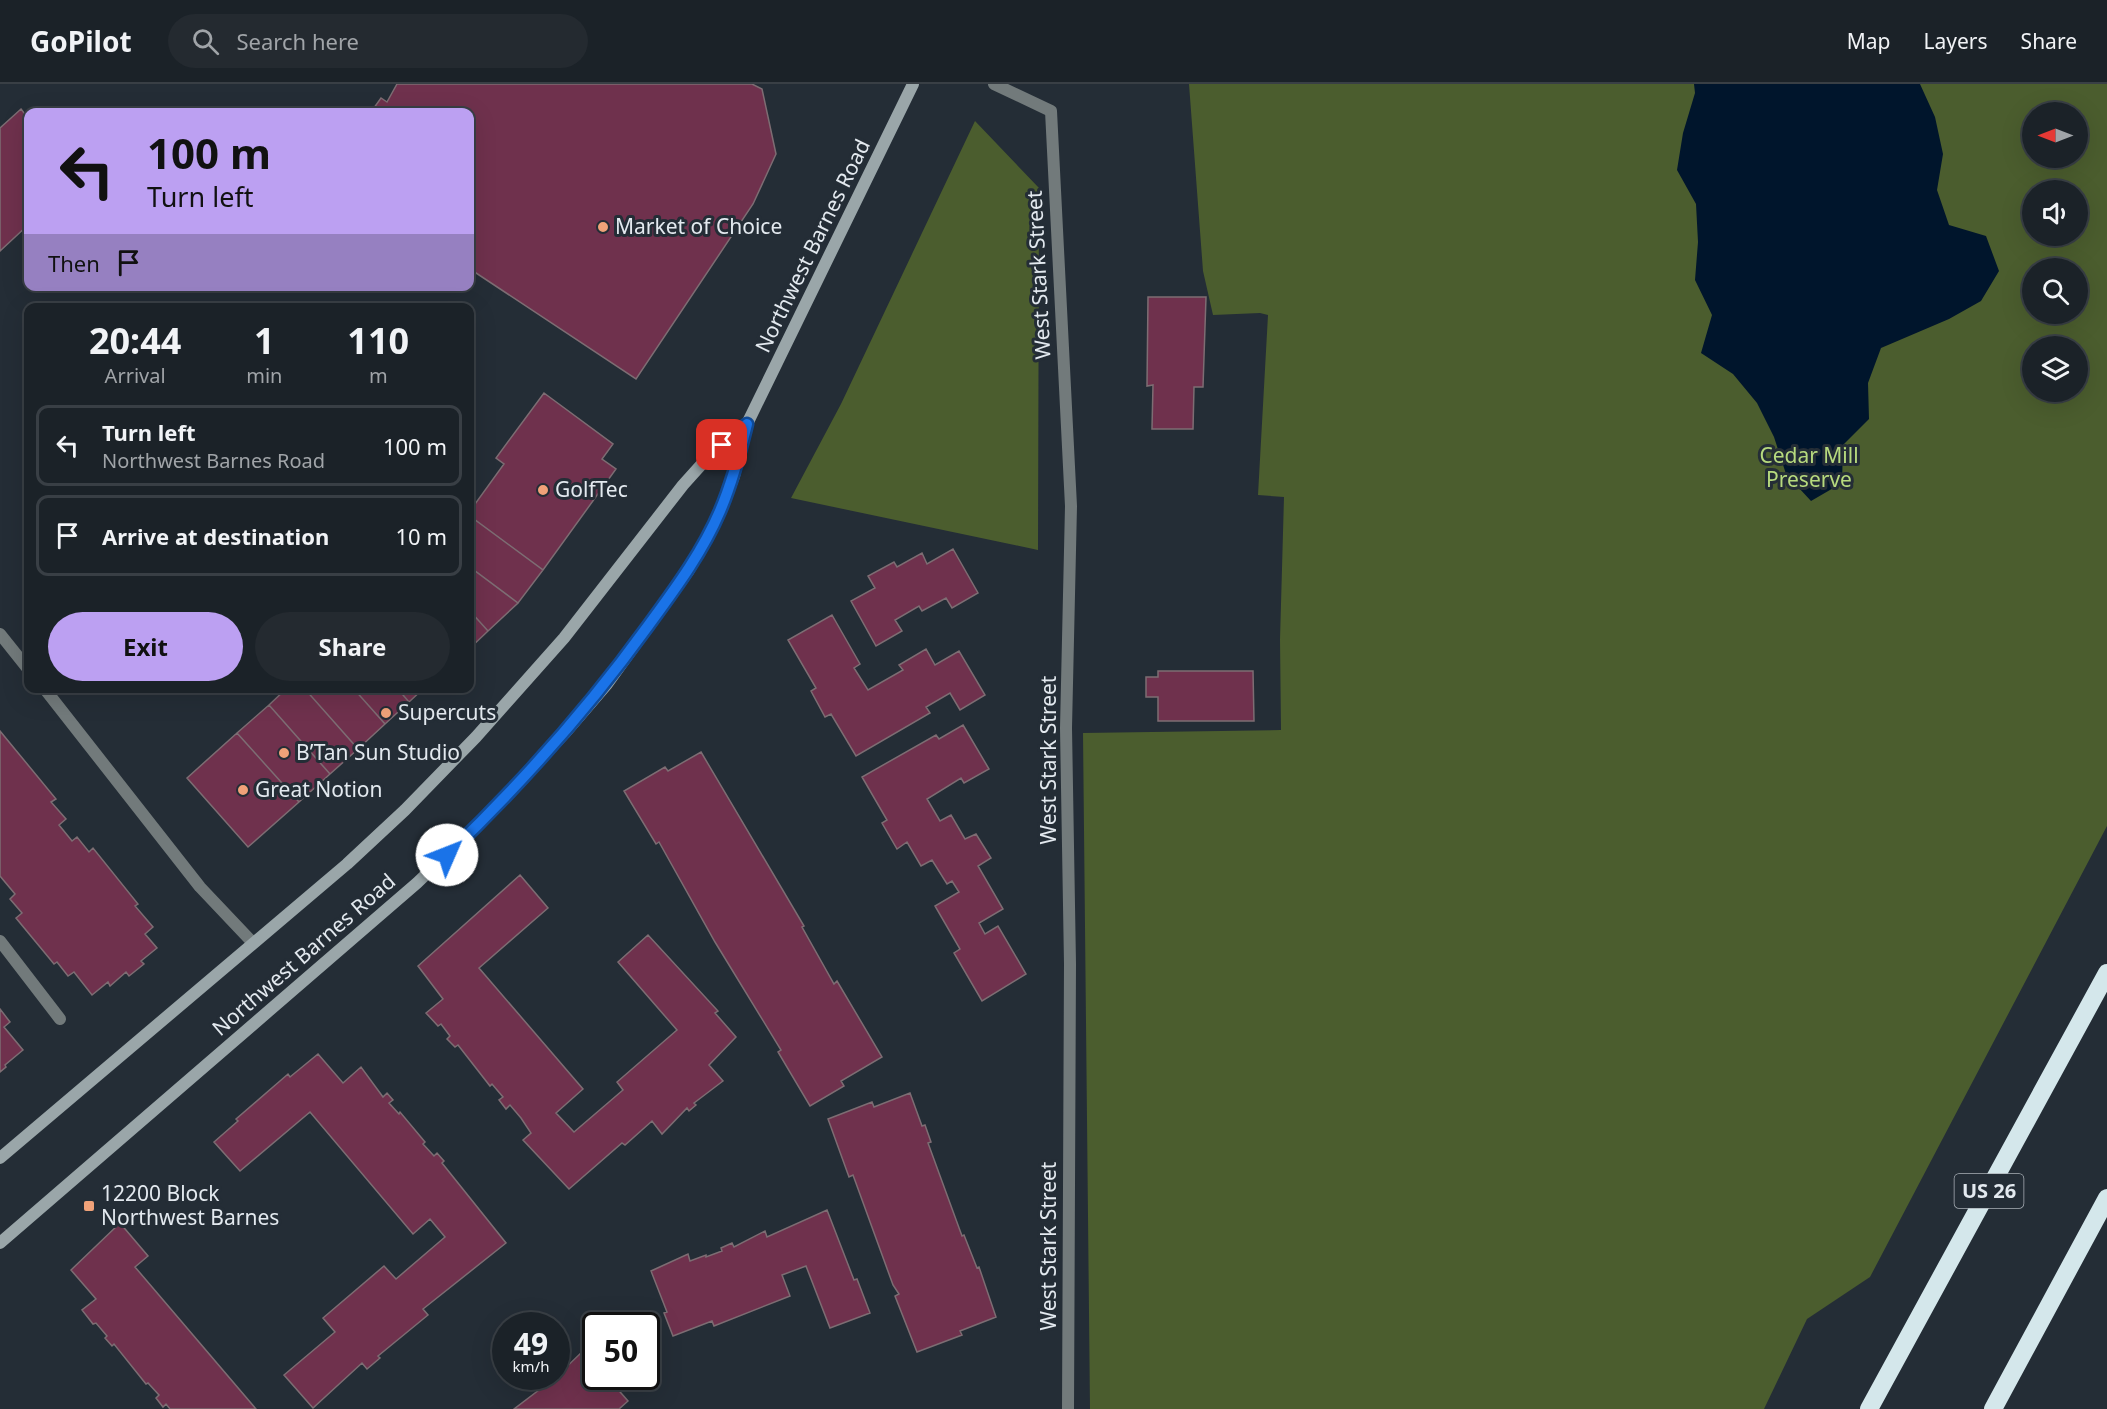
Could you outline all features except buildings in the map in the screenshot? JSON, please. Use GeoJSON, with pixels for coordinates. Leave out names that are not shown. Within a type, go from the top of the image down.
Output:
{"type":"FeatureCollection","features":[{"type":"Feature","properties":{"kind":"highway","name":"US 26"},"geometry":{"type":"LineString","coordinates":[[1869,1409],[2107,973]]}},
{"type":"Feature","properties":{"kind":"highway"},"geometry":{"type":"LineString","coordinates":[[1993,1409],[2107,1198]]}},
{"type":"Feature","properties":{"kind":"main road","name":"Northwest Barnes Road"},"geometry":{"type":"LineString","coordinates":[[0,1244],[417,883],[491,812],[607,684],[689,570],[734,476],[747,424],[913,84]]}},
{"type":"Feature","properties":{"kind":"main road","name":"Northwest Barnes Road"},"geometry":{"type":"LineString","coordinates":[[0,1158],[347,864],[476,737],[564,638],[683,486],[710,456],[747,424]]}},
{"type":"Feature","properties":{"kind":"street","name":"West Stark Street"},"geometry":{"type":"LineString","coordinates":[[994,84],[1051,111],[1071,506],[1066,728],[1070,964],[1068,1409]]}},
{"type":"Feature","properties":{"kind":"street"},"geometry":{"type":"LineString","coordinates":[[0,634],[24,664]]}},
{"type":"Feature","properties":{"kind":"street"},"geometry":{"type":"LineString","coordinates":[[48,693],[200,887],[253,943]]}},
{"type":"Feature","properties":{"kind":"street"},"geometry":{"type":"LineString","coordinates":[[0,941],[60,1018]]}},
{"type":"Feature","properties":{"kind":"green space","name":"Cedar Mill Preserve"},"geometry":{"type":"Polygon","coordinates":[[[1189,84],[2107,84],[2107,826],[1870,1277],[1807,1319],[1764,1409],[1090,1409],[1083,733],[1281,730],[1280,640],[1284,497],[1258,495],[1268,315],[1260,313],[1213,315],[1203,271],[1189,84]]]}},
{"type":"Feature","properties":{"kind":"green space"},"geometry":{"type":"Polygon","coordinates":[[[975,121],[1039,188],[1038,550],[791,498],[841,404],[975,121]]]}},
{"type":"Feature","properties":{"kind":"water"},"geometry":{"type":"Polygon","coordinates":[[[1694,84],[1920,84],[1935,117],[1943,154],[1937,190],[1949,225],[1986,236],[1999,271],[1981,301],[1949,319],[1881,348],[1868,383],[1869,419],[1843,445],[1842,483],[1811,501],[1786,474],[1774,437],[1757,403],[1733,374],[1701,353],[1712,315],[1695,280],[1698,242],[1696,204],[1677,170],[1683,133],[1695,93],[1694,84]]]}},
{"type":"Feature","properties":{"kind":"place","name":"Market of Choice"},"geometry":{"type":"Point","coordinates":[603,227]}},
{"type":"Feature","properties":{"kind":"place","name":"GolfTec"},"geometry":{"type":"Point","coordinates":[543,490]}},
{"type":"Feature","properties":{"kind":"place","name":"Supercuts"},"geometry":{"type":"Point","coordinates":[386,713]}},
{"type":"Feature","properties":{"kind":"place","name":"B’Tan Sun Studio"},"geometry":{"type":"Point","coordinates":[284,753]}},
{"type":"Feature","properties":{"kind":"place","name":"Great Notion"},"geometry":{"type":"Point","coordinates":[243,790]}},
{"type":"Feature","properties":{"kind":"place","name":"12200 Block Northwest Barnes"},"geometry":{"type":"Point","coordinates":[89,1206]}},
{"type":"Feature","properties":{"kind":"route"},"geometry":{"type":"LineString","coordinates":[[447,855],[506,796],[607,684],[689,570],[720,512],[734,476],[747,424],[722,445]]}}]}
